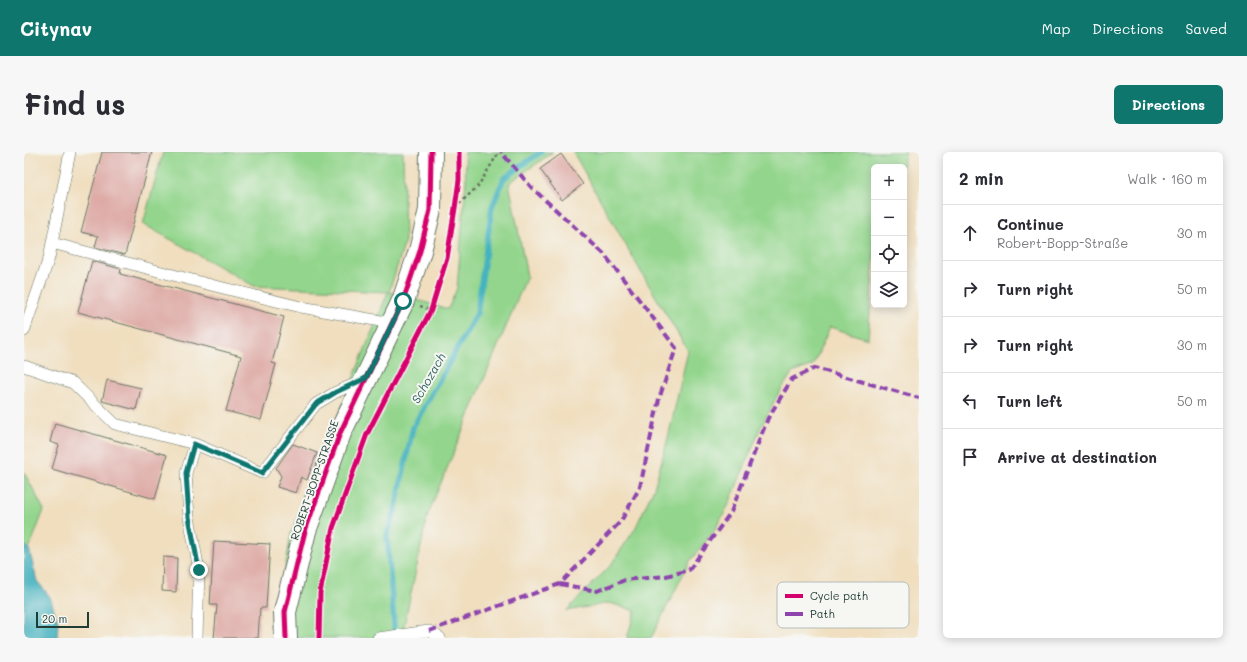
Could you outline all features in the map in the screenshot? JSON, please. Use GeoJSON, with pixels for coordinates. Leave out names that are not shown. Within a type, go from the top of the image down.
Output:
{"type":"FeatureCollection","features":[{"type":"Feature","properties":{"kind":"street","name":"ROBERT-BOPP-STRASSE"},"geometry":{"type":"LineString","coordinates":[[286,638],[285,612],[305,531],[340,433],[403,301],[420,251],[430,210],[431,152]]}},
{"type":"Feature","properties":{"kind":"lane"},"geometry":{"type":"LineString","coordinates":[[24,331],[49,258],[70,152]]}},
{"type":"Feature","properties":{"kind":"lane"},"geometry":{"type":"LineString","coordinates":[[52,243],[210,285],[301,307],[392,323]]}},
{"type":"Feature","properties":{"kind":"lane"},"geometry":{"type":"LineString","coordinates":[[24,366],[74,383],[115,424],[194,444],[262,473],[316,404],[336,392],[366,378]]}},
{"type":"Feature","properties":{"kind":"lane"},"geometry":{"type":"LineString","coordinates":[[194,444],[186,473],[189,517],[199,570],[197,638]]}},
{"type":"Feature","properties":{"kind":"lane"},"geometry":{"type":"LineString","coordinates":[[378,638],[429,631],[440,638]]}},
{"type":"Feature","properties":{"kind":"path"},"geometry":{"type":"LineString","coordinates":[[455,208],[478,186],[500,152]]}},
{"type":"Feature","properties":{"kind":"green space"},"geometry":{"type":"Polygon","coordinates":[[[163,152],[403,152],[405,242],[389,292],[448,309],[457,288],[466,181],[465,152],[553,152],[509,183],[527,276],[428,514],[403,630],[411,638],[277,638],[278,610],[291,533],[388,292],[254,286],[143,224],[163,152]]]}},
{"type":"Feature","properties":{"kind":"green space"},"geometry":{"type":"Polygon","coordinates":[[[573,152],[906,152],[903,164],[871,164],[871,299],[868,339],[830,327],[813,365],[792,373],[777,396],[760,429],[729,504],[715,530],[690,561],[651,638],[627,638],[635,611],[610,603],[566,611],[610,566],[635,529],[654,488],[667,442],[688,351],[573,152]]]}},
{"type":"Feature","properties":{"kind":"green space"},"geometry":{"type":"Polygon","coordinates":[[[24,472],[44,510],[29,549],[24,544],[24,472]]]}},
{"type":"Feature","properties":{"kind":"water"},"geometry":{"type":"Polygon","coordinates":[[[24,544],[29,549],[37,581],[50,597],[58,622],[57,638],[24,638],[24,544]]]}},
{"type":"Feature","properties":{"kind":"building"},"geometry":{"type":"Polygon","coordinates":[[[102,152],[152,152],[125,255],[95,247],[98,236],[81,232],[102,152]]]}},
{"type":"Feature","properties":{"kind":"building"},"geometry":{"type":"Polygon","coordinates":[[[561,154],[583,184],[562,200],[540,169],[561,154]]]}},
{"type":"Feature","properties":{"kind":"building"},"geometry":{"type":"Polygon","coordinates":[[[92,261],[121,269],[120,274],[284,317],[272,363],[276,364],[261,420],[226,411],[241,356],[78,312],[92,261]]]}},
{"type":"Feature","properties":{"kind":"building"},"geometry":{"type":"Polygon","coordinates":[[[107,380],[141,388],[136,410],[102,401],[107,380]]]}},
{"type":"Feature","properties":{"kind":"building"},"geometry":{"type":"Polygon","coordinates":[[[55,423],[167,455],[155,499],[52,469],[59,445],[50,442],[55,423]]]}},
{"type":"Feature","properties":{"kind":"building"},"geometry":{"type":"Polygon","coordinates":[[[293,444],[317,453],[307,480],[301,477],[296,493],[277,487],[281,476],[276,468],[293,444]]]}},
{"type":"Feature","properties":{"kind":"building"},"geometry":{"type":"Polygon","coordinates":[[[214,541],[270,544],[266,608],[260,608],[258,638],[214,638],[217,605],[210,605],[214,541]]]}},
{"type":"Feature","properties":{"kind":"building"},"geometry":{"type":"Polygon","coordinates":[[[163,557],[177,558],[176,592],[162,591],[163,557]]]}},
{"type":"Feature","properties":{"kind":"waterway","name":"Schozach"},"geometry":{"type":"LineString","coordinates":[[395,637],[387,536],[395,511],[413,427],[477,313],[492,207],[504,178],[541,152]]}},
{"type":"Feature","properties":{"kind":"marked path"},"geometry":{"type":"LineString","coordinates":[[429,631],[560,584],[621,521],[640,487],[659,399],[676,348],[604,254],[531,187],[501,152]]}},
{"type":"Feature","properties":{"kind":"marked path"},"geometry":{"type":"LineString","coordinates":[[560,584],[597,591],[625,580],[666,576],[689,570],[731,512],[768,418],[792,379],[815,368],[919,398]]}},
{"type":"Feature","properties":{"kind":"cycle path"},"geometry":{"type":"LineString","coordinates":[[286,638],[285,612],[305,531],[340,433],[403,301],[420,251],[430,210],[431,152]]}},
{"type":"Feature","properties":{"kind":"cycle path"},"geometry":{"type":"LineString","coordinates":[[319,638],[320,593],[333,528],[367,434],[431,310],[447,258],[459,180],[459,152]]}},
{"type":"Feature","properties":{"kind":"route"},"geometry":{"type":"LineString","coordinates":[[199,570],[189,517],[186,473],[194,444],[262,473],[316,404],[336,392],[366,378],[403,301]]}}]}
